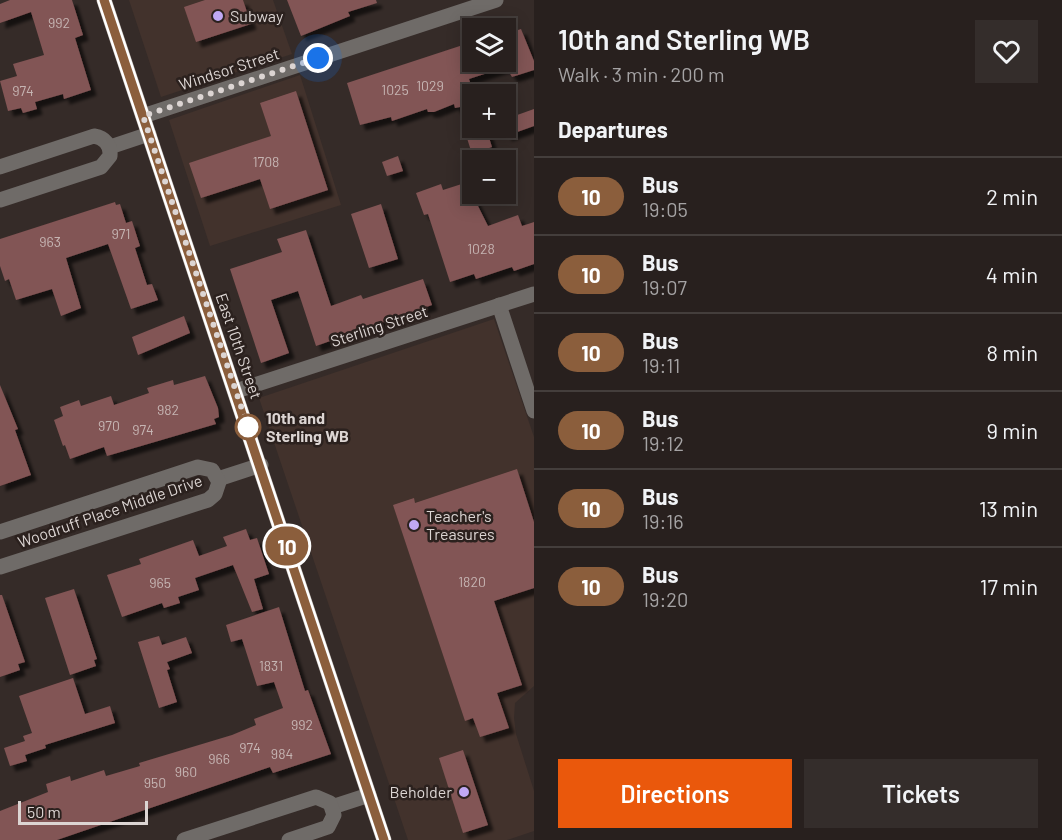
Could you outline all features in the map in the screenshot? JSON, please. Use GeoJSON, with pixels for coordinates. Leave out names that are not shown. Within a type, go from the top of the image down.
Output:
{"type":"FeatureCollection","features":[{"type":"Feature","properties":{"kind":"main road","name":"East 10th Street"},"geometry":{"type":"LineString","coordinates":[[104,0],[261,465],[384,840]]}},
{"type":"Feature","properties":{"kind":"street","name":"Windsor Street"},"geometry":{"type":"LineString","coordinates":[[143,116],[496,0]]}},
{"type":"Feature","properties":{"kind":"street"},"geometry":{"type":"LineString","coordinates":[[110,147],[150,134]]}},
{"type":"Feature","properties":{"kind":"street"},"geometry":{"type":"LineString","coordinates":[[0,166],[94,136],[106,141],[110,147],[110,156],[101,167],[0,200]]}},
{"type":"Feature","properties":{"kind":"street","name":"Sterling Street"},"geometry":{"type":"LineString","coordinates":[[236,391],[534,294]]}},
{"type":"Feature","properties":{"kind":"street"},"geometry":{"type":"LineString","coordinates":[[499,305],[534,411]]}},
{"type":"Feature","properties":{"kind":"street","name":"Woodruff Place Middle Drive"},"geometry":{"type":"LineString","coordinates":[[218,478],[261,465]]}},
{"type":"Feature","properties":{"kind":"street","name":"Woodruff Place Middle Drive"},"geometry":{"type":"LineString","coordinates":[[0,532],[198,467],[212,470],[218,478],[219,487],[208,500],[0,567]]}},
{"type":"Feature","properties":{"kind":"street"},"geometry":{"type":"LineString","coordinates":[[332,807],[369,795]]}},
{"type":"Feature","properties":{"kind":"street"},"geometry":{"type":"LineString","coordinates":[[184,840],[316,797],[325,799],[332,807],[333,819],[328,827],[289,840]]}},
{"type":"Feature","properties":{"kind":"shaded area"},"geometry":{"type":"Polygon","coordinates":[[[129,0],[273,0],[292,54],[161,97],[129,0]]]}},
{"type":"Feature","properties":{"kind":"shaded area"},"geometry":{"type":"Polygon","coordinates":[[[300,75],[341,205],[210,246],[169,120],[300,75]]]}},
{"type":"Feature","properties":{"kind":"shaded area"},"geometry":{"type":"Polygon","coordinates":[[[494,319],[534,437],[534,686],[515,703],[514,718],[516,734],[534,791],[534,831],[507,840],[408,840],[259,398],[494,319]]]}},
{"type":"Feature","properties":{"kind":"building"},"geometry":{"type":"Polygon","coordinates":[[[10,0],[72,0],[83,35],[75,38],[91,90],[64,99],[63,94],[35,102],[37,109],[23,113],[21,108],[8,111],[0,81],[17,76],[13,64],[44,55],[31,12],[0,23],[0,4],[10,0]]]}},
{"type":"Feature","properties":{"kind":"building","name":"Subway"},"geometry":{"type":"Polygon","coordinates":[[[205,0],[243,0],[251,24],[196,42],[184,7],[205,0]]]}},
{"type":"Feature","properties":{"kind":"building"},"geometry":{"type":"Polygon","coordinates":[[[287,0],[376,0],[377,3],[348,12],[350,16],[301,36],[287,0]]]}},
{"type":"Feature","properties":{"kind":"building"},"geometry":{"type":"Polygon","coordinates":[[[521,29],[534,61],[534,70],[512,77],[509,72],[516,72],[516,31],[521,29]]]}},
{"type":"Feature","properties":{"kind":"building"},"geometry":{"type":"Polygon","coordinates":[[[462,45],[462,72],[491,72],[469,79],[471,84],[462,84],[462,113],[460,107],[455,108],[454,104],[434,112],[428,112],[427,109],[392,121],[391,117],[360,125],[347,83],[462,45]]]}},
{"type":"Feature","properties":{"kind":"building"},"geometry":{"type":"Polygon","coordinates":[[[296,91],[328,190],[270,209],[260,179],[201,198],[189,163],[271,136],[260,103],[296,91]]]}},
{"type":"Feature","properties":{"kind":"building"},"geometry":{"type":"Polygon","coordinates":[[[534,109],[534,126],[516,132],[516,115],[534,109]]]}},
{"type":"Feature","properties":{"kind":"building"},"geometry":{"type":"Polygon","coordinates":[[[467,138],[489,138],[492,147],[471,150],[467,138]]]}},
{"type":"Feature","properties":{"kind":"building"},"geometry":{"type":"Polygon","coordinates":[[[398,156],[403,171],[387,176],[382,162],[398,156]]]}},
{"type":"Feature","properties":{"kind":"building"},"geometry":{"type":"Polygon","coordinates":[[[441,184],[443,190],[462,184],[462,204],[477,204],[488,226],[518,215],[522,226],[534,222],[534,264],[514,271],[512,267],[476,279],[474,274],[450,282],[428,214],[424,215],[416,193],[441,184]]]}},
{"type":"Feature","properties":{"kind":"building"},"geometry":{"type":"Polygon","coordinates":[[[115,202],[116,205],[120,204],[126,223],[132,221],[140,246],[135,248],[147,285],[152,284],[158,300],[131,309],[108,244],[66,258],[81,308],[61,316],[52,289],[16,300],[9,279],[5,281],[0,266],[0,239],[115,202]]]}},
{"type":"Feature","properties":{"kind":"building"},"geometry":{"type":"Polygon","coordinates":[[[381,204],[398,259],[369,268],[351,214],[381,204]]]}},
{"type":"Feature","properties":{"kind":"building"},"geometry":{"type":"Polygon","coordinates":[[[306,230],[331,306],[361,295],[363,299],[423,279],[432,305],[316,346],[298,291],[271,300],[289,353],[261,363],[230,269],[282,252],[277,239],[306,230]]]}},
{"type":"Feature","properties":{"kind":"building"},"geometry":{"type":"Polygon","coordinates":[[[184,316],[190,333],[138,355],[132,337],[184,316]]]}},
{"type":"Feature","properties":{"kind":"building"},"geometry":{"type":"Polygon","coordinates":[[[205,376],[218,408],[219,417],[214,419],[216,424],[107,456],[104,447],[70,459],[54,420],[63,416],[60,407],[79,400],[81,406],[111,396],[114,405],[149,393],[147,388],[173,380],[174,385],[205,376]]]}},
{"type":"Feature","properties":{"kind":"building"},"geometry":{"type":"Polygon","coordinates":[[[0,385],[18,429],[15,430],[31,475],[0,486],[0,385]]]}},
{"type":"Feature","properties":{"kind":"building"},"geometry":{"type":"Polygon","coordinates":[[[517,469],[534,522],[534,588],[494,601],[522,685],[497,693],[509,728],[480,737],[473,718],[465,721],[393,505],[414,498],[415,503],[517,469]]]}},
{"type":"Feature","properties":{"kind":"building"},"geometry":{"type":"Polygon","coordinates":[[[246,529],[250,540],[257,538],[269,574],[254,579],[263,609],[252,612],[233,565],[195,578],[199,590],[178,597],[180,603],[164,608],[162,603],[122,617],[107,575],[141,564],[139,559],[193,540],[199,556],[227,546],[223,537],[246,529]]]}},
{"type":"Feature","properties":{"kind":"building"},"geometry":{"type":"Polygon","coordinates":[[[74,589],[97,659],[94,660],[96,666],[70,675],[45,598],[74,589]]]}},
{"type":"Feature","properties":{"kind":"building"},"geometry":{"type":"Polygon","coordinates":[[[0,595],[2,595],[25,662],[18,664],[20,670],[0,677],[0,595]]]}},
{"type":"Feature","properties":{"kind":"building"},"geometry":{"type":"Polygon","coordinates":[[[279,607],[305,691],[308,690],[331,754],[273,773],[270,767],[57,840],[0,840],[0,811],[48,792],[46,784],[70,776],[71,781],[104,770],[106,776],[140,766],[139,763],[232,735],[256,725],[254,719],[283,708],[274,682],[257,686],[242,639],[231,642],[226,625],[279,607]]]}},
{"type":"Feature","properties":{"kind":"building"},"geometry":{"type":"Polygon","coordinates":[[[159,636],[162,645],[186,637],[192,653],[167,662],[170,669],[167,670],[177,702],[159,708],[138,642],[159,636]]]}},
{"type":"Feature","properties":{"kind":"building"},"geometry":{"type":"Polygon","coordinates":[[[73,678],[85,714],[110,706],[115,723],[45,745],[46,748],[25,755],[27,761],[10,766],[4,748],[25,741],[23,736],[32,733],[19,696],[73,678]]]}},
{"type":"Feature","properties":{"kind":"building","name":"Beholder"},"geometry":{"type":"Polygon","coordinates":[[[463,750],[488,825],[463,833],[439,758],[463,750]]]}},
{"type":"Feature","properties":{"kind":"bus line","name":"10"},"geometry":{"type":"LineString","coordinates":[[104,0],[384,840]]}},
{"type":"Feature","properties":{"kind":"place","name":"Subway"},"geometry":{"type":"Point","coordinates":[218,16]}},
{"type":"Feature","properties":{"kind":"place","name":"10th and Sterling WB"},"geometry":{"type":"Point","coordinates":[248,427]}},
{"type":"Feature","properties":{"kind":"place","name":"Teacher's Treasures"},"geometry":{"type":"Point","coordinates":[414,525]}},
{"type":"Feature","properties":{"kind":"place","name":"Beholder"},"geometry":{"type":"Point","coordinates":[464,792]}},
{"type":"Feature","properties":{"kind":"route"},"geometry":{"type":"LineString","coordinates":[[248,427],[143,116],[318,58]]}}]}
